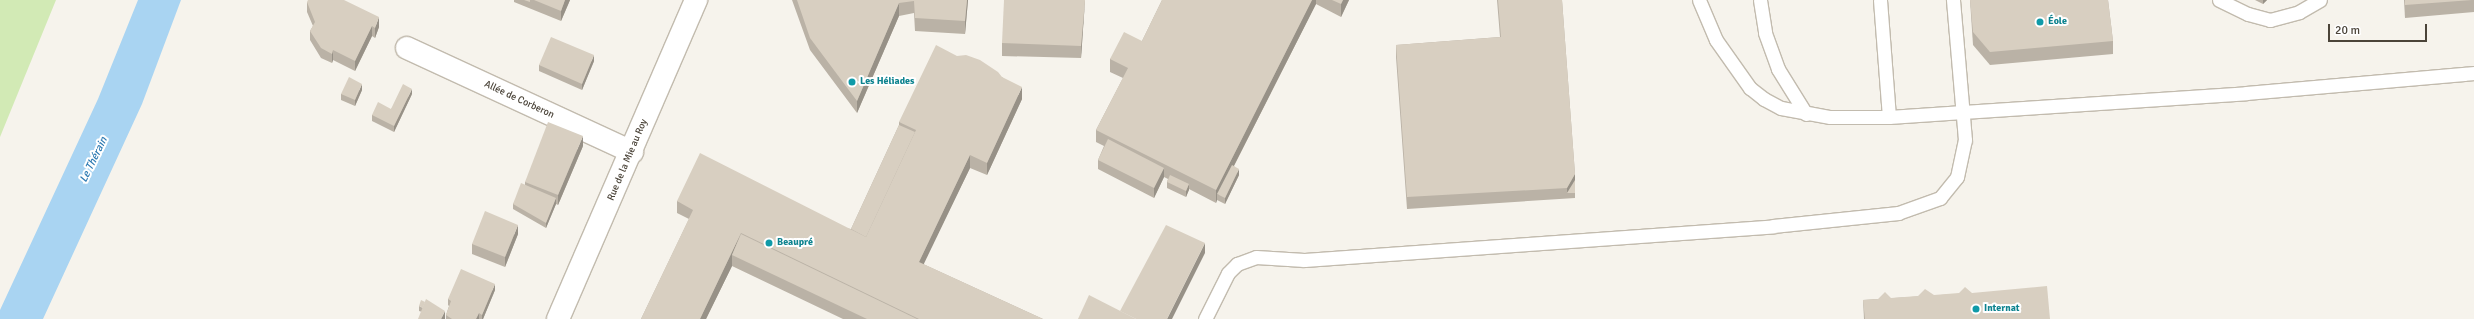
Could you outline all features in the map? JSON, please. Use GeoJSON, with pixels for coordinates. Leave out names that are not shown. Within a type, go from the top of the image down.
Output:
{"type":"FeatureCollection","features":[{"type":"Feature","properties":{"kind":"street","name":"Rue de la Mie au Roy"},"geometry":{"type":"LineString","coordinates":[[558,319],[632,152],[696,0]]}},
{"type":"Feature","properties":{"kind":"street","name":"Allée de Corberon"},"geometry":{"type":"LineString","coordinates":[[407,48],[632,152]]}},
{"type":"Feature","properties":{"kind":"lane"},"geometry":{"type":"LineString","coordinates":[[1699,0],[1716,40],[1750,88],[1764,100],[1781,108],[1806,114],[1854,118],[1889,117],[2246,93],[2474,73]]}},
{"type":"Feature","properties":{"kind":"lane"},"geometry":{"type":"LineString","coordinates":[[1760,0],[1765,33],[1778,69],[1806,114]]}},
{"type":"Feature","properties":{"kind":"lane"},"geometry":{"type":"LineString","coordinates":[[1880,0],[1889,117]]}},
{"type":"Feature","properties":{"kind":"lane"},"geometry":{"type":"LineString","coordinates":[[1205,319],[1228,273],[1237,264],[1256,257],[1304,260],[1356,257],[1773,226],[1898,213],[1940,198],[1957,177],[1966,140],[1953,0]]}},
{"type":"Feature","properties":{"kind":"lane"},"geometry":{"type":"LineString","coordinates":[[2219,0],[2248,14],[2270,20],[2299,12],[2320,0]]}},
{"type":"Feature","properties":{"kind":"green space"},"geometry":{"type":"Polygon","coordinates":[[[0,0],[56,0],[0,137],[0,0]]]}},
{"type":"Feature","properties":{"kind":"water","name":"Le Thérain"},"geometry":{"type":"Polygon","coordinates":[[[138,0],[181,0],[142,104],[43,319],[0,319],[0,310],[98,99],[138,0]]]}},
{"type":"Feature","properties":{"kind":"building"},"geometry":{"type":"Polygon","coordinates":[[[308,0],[344,0],[379,17],[375,28],[372,26],[355,61],[333,50],[332,54],[321,48],[310,31],[315,22],[307,2],[308,0]]]}},
{"type":"Feature","properties":{"kind":"building"},"geometry":{"type":"Polygon","coordinates":[[[534,0],[565,0],[561,11],[534,0]]]}},
{"type":"Feature","properties":{"kind":"building","name":"Les Héliades"},"geometry":{"type":"Polygon","coordinates":[[[797,0],[967,0],[965,21],[915,18],[914,1],[899,3],[857,101],[810,38],[797,0]]]}},
{"type":"Feature","properties":{"kind":"building"},"geometry":{"type":"Polygon","coordinates":[[[1004,0],[1085,0],[1081,46],[1002,43],[1004,0]]]}},
{"type":"Feature","properties":{"kind":"building"},"geometry":{"type":"Polygon","coordinates":[[[1162,0],[1312,0],[1216,190],[1096,130],[1128,68],[1110,59],[1124,32],[1142,41],[1162,0]]]}},
{"type":"Feature","properties":{"kind":"building"},"geometry":{"type":"Polygon","coordinates":[[[1332,0],[1343,0],[1341,4],[1332,0]]]}},
{"type":"Feature","properties":{"kind":"building"},"geometry":{"type":"Polygon","coordinates":[[[1498,0],[1562,0],[1575,174],[1567,188],[1407,197],[1396,45],[1501,37],[1498,0]]]}},
{"type":"Feature","properties":{"kind":"building","name":"Éole"},"geometry":{"type":"Polygon","coordinates":[[[1970,0],[2108,0],[2113,41],[1990,52],[1973,32],[1970,0]]]}},
{"type":"Feature","properties":{"kind":"building"},"geometry":{"type":"Polygon","coordinates":[[[2405,0],[2472,0],[2405,5],[2405,0]]]}},
{"type":"Feature","properties":{"kind":"building"},"geometry":{"type":"Polygon","coordinates":[[[551,37],[594,55],[582,84],[539,65],[551,37]]]}},
{"type":"Feature","properties":{"kind":"building"},"geometry":{"type":"Polygon","coordinates":[[[936,45],[957,56],[966,55],[980,60],[998,72],[1002,77],[1022,87],[987,163],[970,155],[919,262],[1043,319],[919,319],[741,233],[700,319],[641,319],[693,210],[677,201],[700,153],[866,237],[916,130],[899,122],[936,45]]]}},
{"type":"Feature","properties":{"kind":"building"},"geometry":{"type":"Polygon","coordinates":[[[349,77],[362,84],[355,100],[341,94],[349,77]]]}},
{"type":"Feature","properties":{"kind":"building"},"geometry":{"type":"Polygon","coordinates":[[[403,84],[412,89],[394,126],[372,115],[378,102],[391,109],[403,84]]]}},
{"type":"Feature","properties":{"kind":"building"},"geometry":{"type":"Polygon","coordinates":[[[548,122],[583,136],[558,195],[525,182],[548,122]]]}},
{"type":"Feature","properties":{"kind":"building"},"geometry":{"type":"Polygon","coordinates":[[[899,125],[915,132],[866,237],[851,229],[899,125]]]}},
{"type":"Feature","properties":{"kind":"building"},"geometry":{"type":"Polygon","coordinates":[[[1108,139],[1164,168],[1154,188],[1098,160],[1108,139]]]}},
{"type":"Feature","properties":{"kind":"building"},"geometry":{"type":"Polygon","coordinates":[[[1232,165],[1239,169],[1225,198],[1217,194],[1232,165]]]}},
{"type":"Feature","properties":{"kind":"building"},"geometry":{"type":"Polygon","coordinates":[[[1170,175],[1189,184],[1186,191],[1167,182],[1170,175]]]}},
{"type":"Feature","properties":{"kind":"building"},"geometry":{"type":"Polygon","coordinates":[[[1575,180],[1575,193],[1567,193],[1575,180]]]}},
{"type":"Feature","properties":{"kind":"building"},"geometry":{"type":"Polygon","coordinates":[[[521,183],[556,198],[546,223],[513,204],[521,183]]]}},
{"type":"Feature","properties":{"kind":"building"},"geometry":{"type":"Polygon","coordinates":[[[485,211],[518,225],[505,257],[472,244],[485,211]]]}},
{"type":"Feature","properties":{"kind":"building"},"geometry":{"type":"Polygon","coordinates":[[[1166,225],[1205,243],[1167,319],[1136,319],[1120,311],[1166,225]]]}},
{"type":"Feature","properties":{"kind":"building"},"geometry":{"type":"Polygon","coordinates":[[[741,234],[917,319],[867,319],[732,255],[741,234]]]}},
{"type":"Feature","properties":{"kind":"building"},"geometry":{"type":"Polygon","coordinates":[[[461,269],[495,284],[482,315],[479,313],[476,319],[452,319],[446,315],[451,301],[448,299],[461,269]]]}},
{"type":"Feature","properties":{"kind":"building"},"geometry":{"type":"Polygon","coordinates":[[[2047,286],[2050,319],[1865,319],[1863,300],[1878,299],[1885,292],[1891,298],[1918,296],[1925,289],[1934,295],[1959,293],[1965,287],[1972,293],[2047,286]]]}},
{"type":"Feature","properties":{"kind":"building"},"geometry":{"type":"Polygon","coordinates":[[[1089,295],[1136,319],[1078,319],[1089,295]]]}},
{"type":"Feature","properties":{"kind":"building"},"geometry":{"type":"Polygon","coordinates":[[[426,299],[445,311],[441,319],[418,319],[426,299]]]}},
{"type":"Feature","properties":{"kind":"building"},"geometry":{"type":"Polygon","coordinates":[[[421,300],[425,302],[423,308],[419,306],[421,300]]]}},
{"type":"Feature","properties":{"kind":"place","name":"Éole"},"geometry":{"type":"Point","coordinates":[2040,22]}},
{"type":"Feature","properties":{"kind":"place","name":"Les Héliades"},"geometry":{"type":"Point","coordinates":[852,82]}},
{"type":"Feature","properties":{"kind":"place","name":"Beaupré"},"geometry":{"type":"Point","coordinates":[769,243]}},
{"type":"Feature","properties":{"kind":"place","name":"Internat"},"geometry":{"type":"Point","coordinates":[1976,309]}}]}
